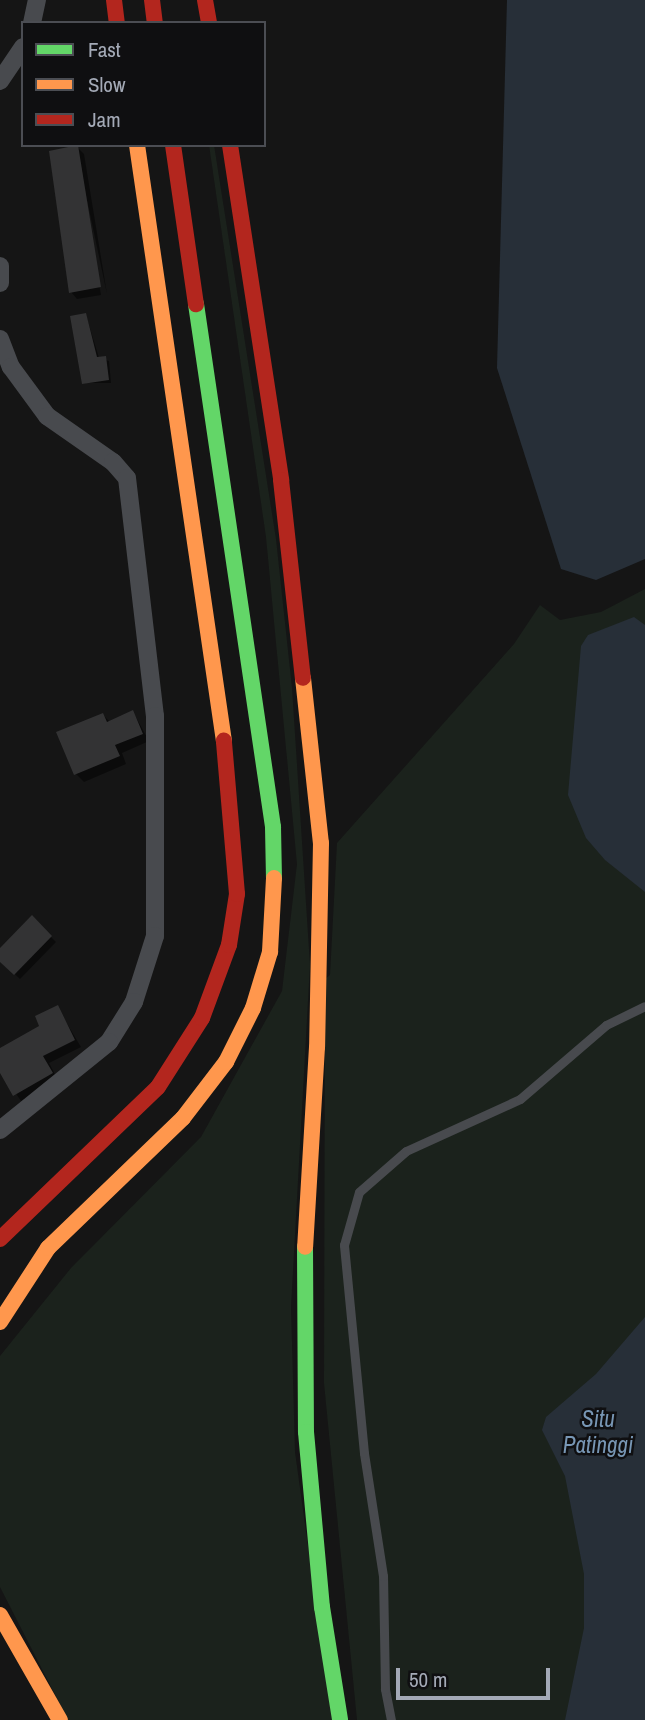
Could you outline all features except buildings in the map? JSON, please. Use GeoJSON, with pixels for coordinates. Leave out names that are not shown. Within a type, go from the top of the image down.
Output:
{"type":"FeatureCollection","features":[{"type":"Feature","properties":{"kind":"main road"},"geometry":{"type":"LineString","coordinates":[[114,0],[117,21]]}},
{"type":"Feature","properties":{"kind":"main road"},"geometry":{"type":"LineString","coordinates":[[152,0],[155,21]]}},
{"type":"Feature","properties":{"kind":"main road"},"geometry":{"type":"LineString","coordinates":[[205,0],[209,21]]}},
{"type":"Feature","properties":{"kind":"main road"},"geometry":{"type":"LineString","coordinates":[[0,1239],[158,1087],[202,1018],[229,945],[237,894],[228,767],[137,147]]}},
{"type":"Feature","properties":{"kind":"main road"},"geometry":{"type":"LineString","coordinates":[[0,1292],[183,1118],[226,1062],[253,1008],[270,951],[275,897],[273,827],[173,147]]}},
{"type":"Feature","properties":{"kind":"main road"},"geometry":{"type":"LineString","coordinates":[[230,147],[281,480],[321,843],[317,1047],[305,1237],[306,1432],[322,1608],[340,1720]]}},
{"type":"Feature","properties":{"kind":"main road"},"geometry":{"type":"LineString","coordinates":[[0,1322],[48,1248]]}},
{"type":"Feature","properties":{"kind":"main road"},"geometry":{"type":"LineString","coordinates":[[0,1615],[61,1720]]}},
{"type":"Feature","properties":{"kind":"street"},"geometry":{"type":"LineString","coordinates":[[32,21],[37,0]]}},
{"type":"Feature","properties":{"kind":"street"},"geometry":{"type":"LineString","coordinates":[[0,81],[21,50]]}},
{"type":"Feature","properties":{"kind":"street"},"geometry":{"type":"LineString","coordinates":[[0,266],[0,283]]}},
{"type":"Feature","properties":{"kind":"street"},"geometry":{"type":"LineString","coordinates":[[0,339],[11,367],[47,416],[113,462],[127,478],[155,716],[155,936],[134,1002],[109,1042],[0,1130]]}},
{"type":"Feature","properties":{"kind":"lane"},"geometry":{"type":"LineString","coordinates":[[391,1720],[386,1689],[383,1576],[364,1453],[344,1245],[359,1192],[405,1151],[520,1099],[606,1025],[645,1006]]}},
{"type":"Feature","properties":{"kind":"shaded area"},"geometry":{"type":"Polygon","coordinates":[[[209,147],[214,147],[276,539],[292,688],[310,965],[291,1307],[295,1452],[332,1720],[68,1720],[0,1587],[0,1356],[71,1268],[201,1137],[282,991],[297,864],[266,537],[209,147]]]}},
{"type":"Feature","properties":{"kind":"shaded area"},"geometry":{"type":"Polygon","coordinates":[[[645,589],[645,1720],[357,1720],[324,1383],[325,979],[330,975],[337,843],[514,644],[540,605],[560,620],[601,612],[645,589]]]}},
{"type":"Feature","properties":{"kind":"water"},"geometry":{"type":"Polygon","coordinates":[[[507,0],[645,0],[645,559],[596,580],[561,569],[497,368],[507,0]]]}},
{"type":"Feature","properties":{"kind":"water"},"geometry":{"type":"Polygon","coordinates":[[[634,617],[645,625],[645,892],[605,860],[586,838],[568,795],[581,646],[588,635],[634,617]]]}},
{"type":"Feature","properties":{"kind":"water","name":"Situ Patinggi"},"geometry":{"type":"Polygon","coordinates":[[[645,1317],[645,1720],[565,1720],[584,1628],[584,1574],[565,1476],[542,1430],[546,1417],[596,1374],[645,1317]]]}},
{"type":"Feature","properties":{"kind":"traffic: fast"},"geometry":{"type":"LineString","coordinates":[[196,304],[273,827],[274,878]]}},
{"type":"Feature","properties":{"kind":"traffic: fast"},"geometry":{"type":"LineString","coordinates":[[305,1247],[306,1432],[322,1607],[340,1720]]}},
{"type":"Feature","properties":{"kind":"traffic: slow"},"geometry":{"type":"LineString","coordinates":[[137,147],[224,741]]}},
{"type":"Feature","properties":{"kind":"traffic: slow"},"geometry":{"type":"LineString","coordinates":[[303,678],[321,843],[317,1047],[305,1247]]}},
{"type":"Feature","properties":{"kind":"traffic: slow"},"geometry":{"type":"LineString","coordinates":[[0,1322],[48,1248],[183,1118],[226,1062],[253,1008],[270,952],[274,878]]}},
{"type":"Feature","properties":{"kind":"traffic: slow"},"geometry":{"type":"LineString","coordinates":[[0,1615],[60,1720]]}},
{"type":"Feature","properties":{"kind":"traffic: jam"},"geometry":{"type":"LineString","coordinates":[[114,0],[117,21]]}},
{"type":"Feature","properties":{"kind":"traffic: jam"},"geometry":{"type":"LineString","coordinates":[[152,0],[155,21]]}},
{"type":"Feature","properties":{"kind":"traffic: jam"},"geometry":{"type":"LineString","coordinates":[[205,0],[209,21]]}},
{"type":"Feature","properties":{"kind":"traffic: jam"},"geometry":{"type":"LineString","coordinates":[[173,147],[196,304]]}},
{"type":"Feature","properties":{"kind":"traffic: jam"},"geometry":{"type":"LineString","coordinates":[[230,147],[281,480],[303,678]]}},
{"type":"Feature","properties":{"kind":"traffic: jam"},"geometry":{"type":"LineString","coordinates":[[0,1239],[158,1087],[202,1018],[229,945],[237,894],[224,741]]}}]}
